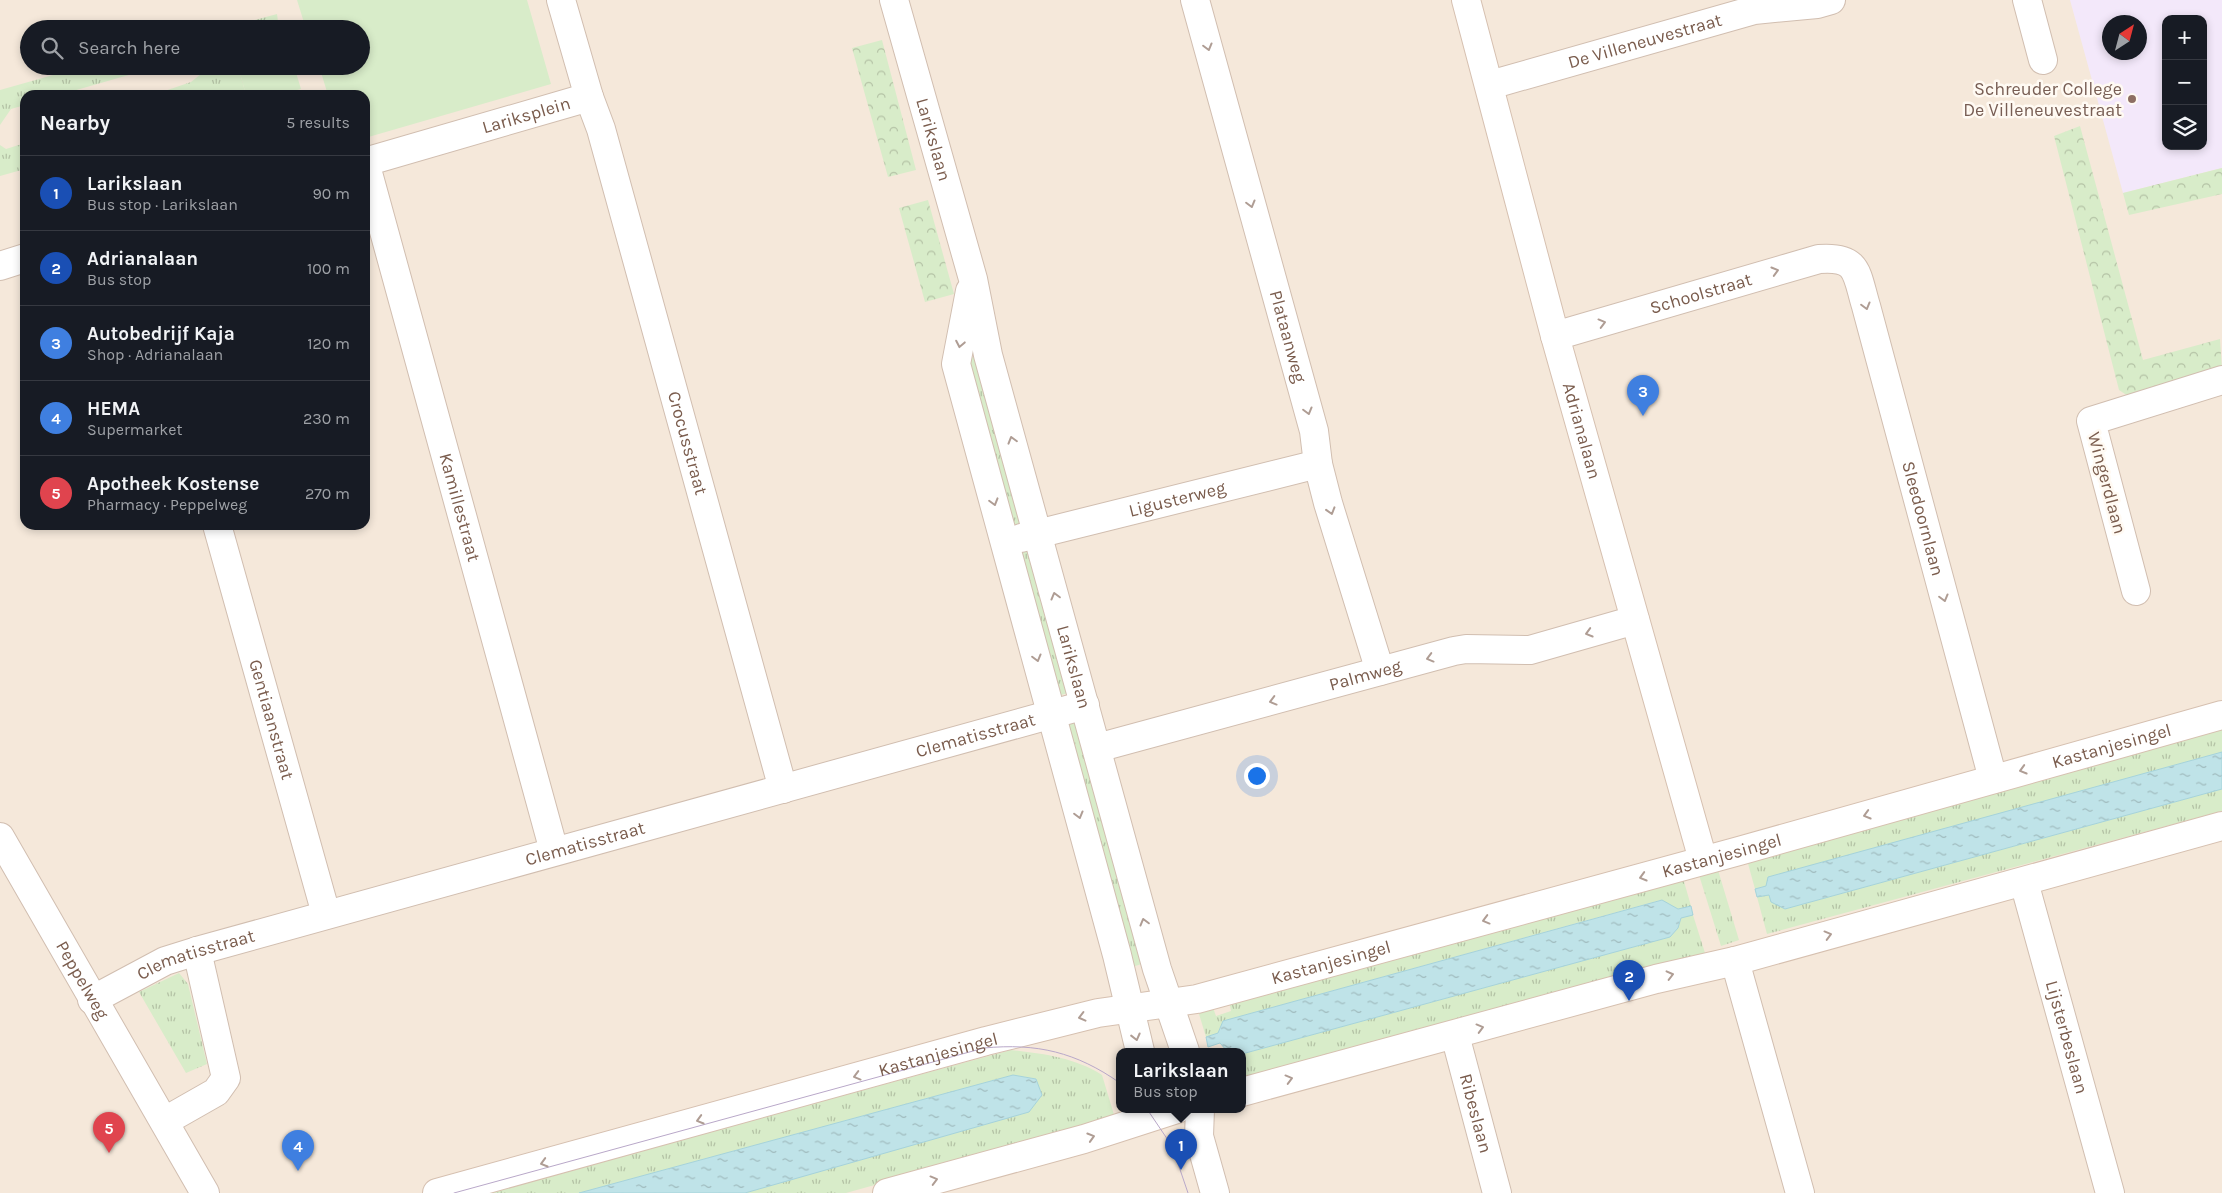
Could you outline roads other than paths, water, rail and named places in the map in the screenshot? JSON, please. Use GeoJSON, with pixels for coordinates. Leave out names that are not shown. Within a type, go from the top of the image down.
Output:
{"type":"FeatureCollection","features":[{"type":"Feature","properties":{"kind":"street","name":"Lariksplein"},"geometry":{"type":"LineString","coordinates":[[370,161],[589,97],[561,0]]}},
{"type":"Feature","properties":{"kind":"street","name":"Larikslaan"},"geometry":{"type":"LineString","coordinates":[[894,0],[972,279],[988,355],[1157,969],[1170,1003],[1183,1048]]}},
{"type":"Feature","properties":{"kind":"street","name":"Plataanweg"},"geometry":{"type":"LineString","coordinates":[[1195,0],[1314,431],[1318,464],[1380,671]]}},
{"type":"Feature","properties":{"kind":"street","name":"Adrianalaan"},"geometry":{"type":"LineString","coordinates":[[1466,0],[1556,336],[1703,860]]}},
{"type":"Feature","properties":{"kind":"street","name":"De Villeneuvestraat"},"geometry":{"type":"LineString","coordinates":[[1490,85],[1754,10],[1783,3],[1817,4],[1831,0]]}},
{"type":"Feature","properties":{"kind":"street"},"geometry":{"type":"LineString","coordinates":[[2027,0],[2043,60]]}},
{"type":"Feature","properties":{"kind":"street","name":"Crocusstraat"},"geometry":{"type":"LineString","coordinates":[[589,97],[601,129],[783,789]]}},
{"type":"Feature","properties":{"kind":"street","name":"Kamillestraat"},"geometry":{"type":"LineString","coordinates":[[370,180],[554,851]]}},
{"type":"Feature","properties":{"kind":"street","name":"Schoolstraat"},"geometry":{"type":"LineString","coordinates":[[1556,336],[1819,259],[1830,258],[1848,262]]}},
{"type":"Feature","properties":{"kind":"street"},"geometry":{"type":"LineString","coordinates":[[0,266],[20,260]]}},
{"type":"Feature","properties":{"kind":"street","name":"Sleedoornlaan"},"geometry":{"type":"LineString","coordinates":[[1848,262],[1856,273],[1861,289],[1993,779]]}},
{"type":"Feature","properties":{"kind":"street","name":"Larikslaan"},"geometry":{"type":"LineString","coordinates":[[972,279],[956,364],[1052,715],[1139,1048]]}},
{"type":"Feature","properties":{"kind":"street","name":"Wingerdlaan"},"geometry":{"type":"LineString","coordinates":[[2136,591],[2091,421],[2222,380]]}},
{"type":"Feature","properties":{"kind":"street","name":"Ligusterweg"},"geometry":{"type":"LineString","coordinates":[[1004,540],[1038,535],[1318,464]]}},
{"type":"Feature","properties":{"kind":"street","name":"Gentiaanstraat"},"geometry":{"type":"LineString","coordinates":[[218,530],[326,914]]}},
{"type":"Feature","properties":{"kind":"street","name":"Palmweg"},"geometry":{"type":"LineString","coordinates":[[1097,748],[1466,649],[1530,650],[1635,620]]}},
{"type":"Feature","properties":{"kind":"street","name":"Clematisstraat"},"geometry":{"type":"LineString","coordinates":[[92,1000],[165,961],[197,951],[1085,705]]}},
{"type":"Feature","properties":{"kind":"street","name":"Kastanjesingel"},"geometry":{"type":"LineString","coordinates":[[437,1193],[986,1041],[1098,1013],[1197,999],[2222,715]]}},
{"type":"Feature","properties":{"kind":"street"},"geometry":{"type":"LineString","coordinates":[[1246,1091],[1656,979],[1735,961],[2222,826]]}},
{"type":"Feature","properties":{"kind":"street","name":"Peppelweg"},"geometry":{"type":"LineString","coordinates":[[0,837],[92,1000],[166,1121],[205,1193]]}},
{"type":"Feature","properties":{"kind":"street","name":"Lijsterbeslaan"},"geometry":{"type":"LineString","coordinates":[[2024,882],[2110,1193]]}},
{"type":"Feature","properties":{"kind":"street"},"geometry":{"type":"LineString","coordinates":[[166,1121],[216,1092],[226,1078],[197,951]]}},
{"type":"Feature","properties":{"kind":"street"},"geometry":{"type":"LineString","coordinates":[[1735,961],[1800,1193]]}},
{"type":"Feature","properties":{"kind":"street","name":"Ribeslaan"},"geometry":{"type":"LineString","coordinates":[[1455,1035],[1497,1193]]}},
{"type":"Feature","properties":{"kind":"street"},"geometry":{"type":"LineString","coordinates":[[887,1193],[1084,1139],[1168,1113]]}},
{"type":"Feature","properties":{"kind":"street"},"geometry":{"type":"LineString","coordinates":[[1184,1113],[1199,1136],[1216,1193]]}},
{"type":"Feature","properties":{"kind":"water"},"geometry":{"type":"Polygon","coordinates":[[[2222,752],[2222,789],[1785,909],[1771,902],[1769,895],[1757,897],[1755,889],[1766,886],[1768,877],[2222,752]]]}},
{"type":"Feature","properties":{"kind":"water"},"geometry":{"type":"Polygon","coordinates":[[[1662,900],[1678,909],[1691,906],[1693,915],[1681,918],[1678,928],[1670,937],[1246,1053],[1246,1048],[1224,1048],[1220,1043],[1208,1047],[1206,1037],[1218,1033],[1223,1021],[1662,900]]]}},
{"type":"Feature","properties":{"kind":"water"},"geometry":{"type":"Polygon","coordinates":[[[1013,1075],[1036,1079],[1042,1095],[1029,1112],[745,1193],[579,1193],[1013,1075]]]}},
{"type":"Feature","properties":{"kind":"tram line"},"geometry":{"type":"LineString","coordinates":[[454,1193],[984,1048],[1021,1047],[1055,1052],[1088,1064],[1116,1080]]}},
{"type":"Feature","properties":{"kind":"tram line"},"geometry":{"type":"LineString","coordinates":[[1150,1113],[1172,1146],[1188,1193]]}},
{"type":"Feature","properties":{"kind":"place","name":"Schreuder College De Villeneuvestraat"},"geometry":{"type":"Point","coordinates":[2132,99]}},
{"type":"Feature","properties":{"kind":"place","name":"Autobedrijf Kaja"},"geometry":{"type":"Point","coordinates":[1643,416]}},
{"type":"Feature","properties":{"kind":"place","name":"Adrianalaan"},"geometry":{"type":"Point","coordinates":[1629,1001]}},
{"type":"Feature","properties":{"kind":"place","name":"Apotheek Kostense"},"geometry":{"type":"Point","coordinates":[109,1153]}},
{"type":"Feature","properties":{"kind":"place","name":"Larikslaan"},"geometry":{"type":"Point","coordinates":[1181,1170]}},
{"type":"Feature","properties":{"kind":"place","name":"HEMA"},"geometry":{"type":"Point","coordinates":[298,1171]}}]}
